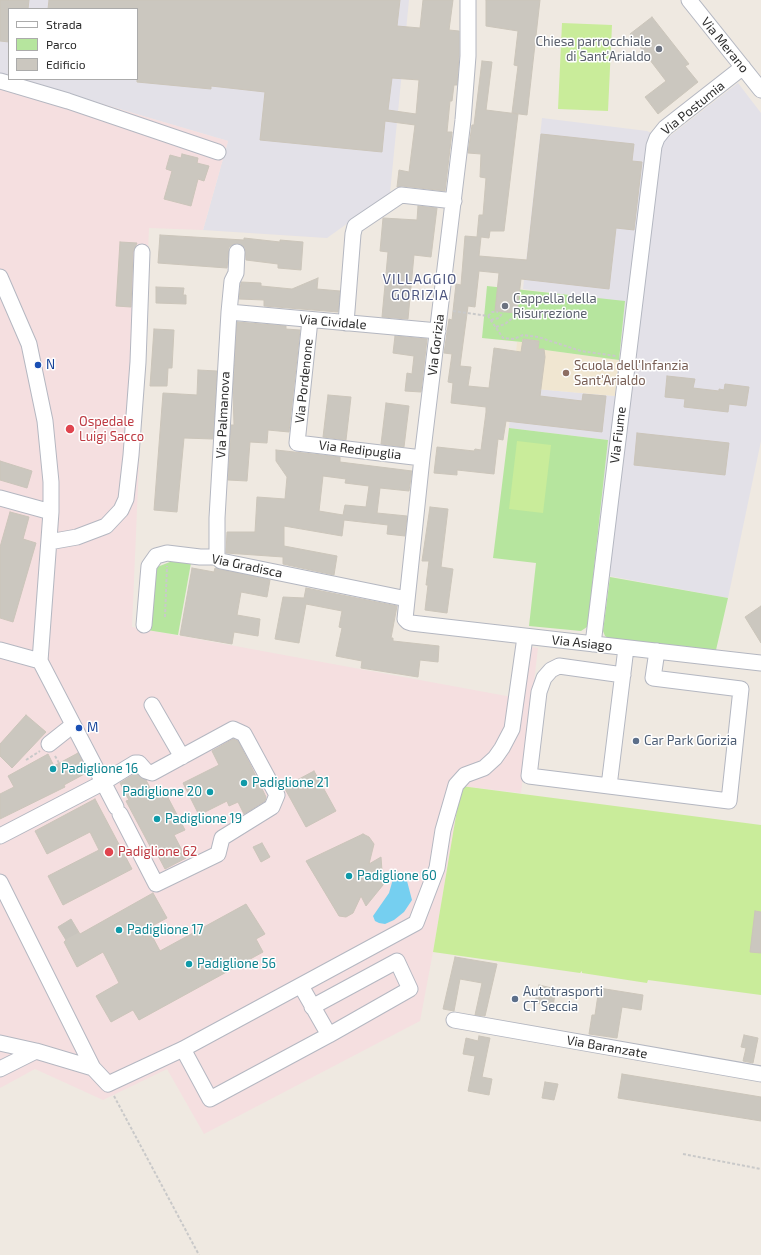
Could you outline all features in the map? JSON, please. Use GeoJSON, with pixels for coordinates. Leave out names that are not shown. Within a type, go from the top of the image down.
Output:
{"type":"FeatureCollection","features":[{"type":"Feature","properties":{"kind":"street","name":"Via Gorizia"},"geometry":{"type":"LineString","coordinates":[[406,619],[422,458],[463,120],[468,56],[468,0]]}},
{"type":"Feature","properties":{"kind":"street","name":"Via Merano"},"geometry":{"type":"LineString","coordinates":[[689,0],[761,90]]}},
{"type":"Feature","properties":{"kind":"street","name":"Via Postumia"},"geometry":{"type":"LineString","coordinates":[[652,155],[657,138],[665,128],[743,67]]}},
{"type":"Feature","properties":{"kind":"street"},"geometry":{"type":"LineString","coordinates":[[0,81],[68,101],[218,152]]}},
{"type":"Feature","properties":{"kind":"street","name":"Via Fiume"},"geometry":{"type":"LineString","coordinates":[[593,644],[652,155]]}},
{"type":"Feature","properties":{"kind":"street"},"geometry":{"type":"LineString","coordinates":[[346,323],[353,234],[355,226],[401,195],[454,201]]}},
{"type":"Feature","properties":{"kind":"street"},"geometry":{"type":"LineString","coordinates":[[49,542],[77,537],[106,526],[121,510],[126,500],[138,362],[142,252]]}},
{"type":"Feature","properties":{"kind":"street","name":"Via Palmanova"},"geometry":{"type":"LineString","coordinates":[[217,557],[216,518],[229,312],[232,281],[236,273],[237,252]]}},
{"type":"Feature","properties":{"kind":"street"},"geometry":{"type":"LineString","coordinates":[[0,277],[29,344],[45,421],[52,482],[52,512],[40,662],[104,782],[156,884],[218,854],[222,838],[272,807],[277,795],[244,734],[233,729],[152,773],[146,771],[139,762],[135,763],[104,782],[0,836]]}},
{"type":"Feature","properties":{"kind":"street","name":"Via Cividale"},"geometry":{"type":"LineString","coordinates":[[229,312],[438,332]]}},
{"type":"Feature","properties":{"kind":"street","name":"Via Pordenone"},"geometry":{"type":"LineString","coordinates":[[297,443],[310,320]]}},
{"type":"Feature","properties":{"kind":"street","name":"Via Redipuglia"},"geometry":{"type":"LineString","coordinates":[[297,443],[422,458]]}},
{"type":"Feature","properties":{"kind":"street"},"geometry":{"type":"LineString","coordinates":[[0,498],[52,512]]}},
{"type":"Feature","properties":{"kind":"street"},"geometry":{"type":"LineString","coordinates":[[144,625],[149,566],[156,556],[167,553]]}},
{"type":"Feature","properties":{"kind":"street","name":"Via Gradisca"},"geometry":{"type":"LineString","coordinates":[[167,553],[200,557],[217,557],[221,561],[407,599]]}},
{"type":"Feature","properties":{"kind":"street","name":"Via Asiago"},"geometry":{"type":"LineString","coordinates":[[406,619],[412,624],[761,663]]}},
{"type":"Feature","properties":{"kind":"street"},"geometry":{"type":"LineString","coordinates":[[0,882],[93,1068],[108,1084],[183,1049],[416,923],[437,868],[443,830],[456,785],[465,776],[484,768],[495,758],[512,729],[524,637]]}},
{"type":"Feature","properties":{"kind":"street"},"geometry":{"type":"LineString","coordinates":[[609,786],[626,648]]}},
{"type":"Feature","properties":{"kind":"street"},"geometry":{"type":"LineString","coordinates":[[0,650],[40,662]]}},
{"type":"Feature","properties":{"kind":"street"},"geometry":{"type":"LineString","coordinates":[[623,675],[559,666],[551,670],[544,678],[539,692],[529,776],[729,801],[741,689],[653,678],[657,651]]}},
{"type":"Feature","properties":{"kind":"street"},"geometry":{"type":"LineString","coordinates":[[152,705],[182,756]]}},
{"type":"Feature","properties":{"kind":"street"},"geometry":{"type":"LineString","coordinates":[[49,744],[73,725]]}},
{"type":"Feature","properties":{"kind":"street"},"geometry":{"type":"LineString","coordinates":[[183,1049],[210,1099],[329,1035],[410,989],[398,961],[312,1006]]}},
{"type":"Feature","properties":{"kind":"street"},"geometry":{"type":"LineString","coordinates":[[301,986],[329,1035]]}},
{"type":"Feature","properties":{"kind":"street","name":"Via Baranzate"},"geometry":{"type":"LineString","coordinates":[[454,1020],[761,1074]]}},
{"type":"Feature","properties":{"kind":"street"},"geometry":{"type":"LineString","coordinates":[[0,1043],[36,1051],[93,1068]]}},
{"type":"Feature","properties":{"kind":"street"},"geometry":{"type":"LineString","coordinates":[[0,1069],[36,1051]]}},
{"type":"Feature","properties":{"kind":"path"},"geometry":{"type":"LineString","coordinates":[[440,309],[488,316],[503,338],[514,339],[523,336],[538,337],[581,351],[628,357]]}},
{"type":"Feature","properties":{"kind":"path"},"geometry":{"type":"LineString","coordinates":[[496,327],[504,324],[516,314],[531,312],[535,309]]}},
{"type":"Feature","properties":{"kind":"path"},"geometry":{"type":"LineString","coordinates":[[488,316],[492,312],[498,312]]}},
{"type":"Feature","properties":{"kind":"path"},"geometry":{"type":"LineString","coordinates":[[491,320],[499,318],[502,312]]}},
{"type":"Feature","properties":{"kind":"path"},"geometry":{"type":"LineString","coordinates":[[165,617],[167,553]]}},
{"type":"Feature","properties":{"kind":"path"},"geometry":{"type":"LineString","coordinates":[[56,759],[59,763]]}},
{"type":"Feature","properties":{"kind":"path"},"geometry":{"type":"LineString","coordinates":[[108,1084],[199,1255]]}},
{"type":"Feature","properties":{"kind":"path"},"geometry":{"type":"LineString","coordinates":[[682,1154],[761,1169]]}},
{"type":"Feature","properties":{"kind":"shaded area"},"geometry":{"type":"Polygon","coordinates":[[[0,0],[409,0],[390,193],[327,238],[203,230],[228,141],[20,80],[138,80],[138,8],[8,8],[8,77],[0,74],[0,0]]]}},
{"type":"Feature","properties":{"kind":"shaded area","name":"Ospedale Luigi Sacco"},"geometry":{"type":"Polygon","coordinates":[[[0,74],[8,76],[8,80],[20,80],[228,141],[203,230],[149,228],[132,627],[512,697],[518,645],[538,648],[521,793],[461,786],[420,1021],[204,1134],[167,1069],[103,1100],[35,1069],[0,1088],[0,74]]]}},
{"type":"Feature","properties":{"kind":"shaded area"},"geometry":{"type":"Polygon","coordinates":[[[738,83],[761,113],[761,441],[728,598],[593,573],[608,440],[509,428],[513,387],[615,396],[625,302],[523,289],[542,118],[647,131],[666,139],[738,83]]]}},
{"type":"Feature","properties":{"kind":"shaded area","name":"Scuola dell'Infanzia Sant'Arialdo"},"geometry":{"type":"Polygon","coordinates":[[[523,339],[539,341],[539,349],[619,360],[615,396],[513,387],[517,342],[522,342],[523,339]]]}},
{"type":"Feature","properties":{"kind":"green space"},"geometry":{"type":"Polygon","coordinates":[[[562,23],[612,25],[608,111],[558,109],[562,23]]]}},
{"type":"Feature","properties":{"kind":"green space"},"geometry":{"type":"Polygon","coordinates":[[[487,286],[625,301],[619,360],[538,349],[539,341],[523,339],[522,342],[482,338],[487,286]]]}},
{"type":"Feature","properties":{"kind":"green space"},"geometry":{"type":"Polygon","coordinates":[[[509,428],[608,440],[588,623],[587,627],[581,631],[529,626],[536,563],[493,558],[509,428]]]}},
{"type":"Feature","properties":{"kind":"green space"},"geometry":{"type":"Polygon","coordinates":[[[517,441],[551,445],[543,513],[509,509],[517,441]]]}},
{"type":"Feature","properties":{"kind":"green space"},"geometry":{"type":"Polygon","coordinates":[[[175,560],[191,563],[178,635],[147,630],[152,569],[175,560]]]}},
{"type":"Feature","properties":{"kind":"green space"},"geometry":{"type":"Polygon","coordinates":[[[610,577],[728,598],[716,650],[608,638],[605,636],[603,631],[610,577]]]}},
{"type":"Feature","properties":{"kind":"green space"},"geometry":{"type":"Polygon","coordinates":[[[461,786],[761,825],[761,995],[648,980],[647,983],[582,973],[582,971],[580,973],[433,952],[461,786]]]}},
{"type":"Feature","properties":{"kind":"water"},"geometry":{"type":"Polygon","coordinates":[[[397,877],[407,881],[412,900],[404,912],[394,920],[385,924],[379,923],[375,921],[373,916],[389,893],[393,879],[397,877]]]}},
{"type":"Feature","properties":{"kind":"building"},"geometry":{"type":"Polygon","coordinates":[[[0,0],[29,0],[28,8],[8,8],[8,42],[0,41],[0,0]]]}},
{"type":"Feature","properties":{"kind":"building"},"geometry":{"type":"Polygon","coordinates":[[[49,0],[400,0],[397,26],[420,28],[423,0],[453,0],[449,30],[459,31],[459,56],[457,85],[454,85],[452,101],[450,101],[447,132],[452,132],[445,191],[402,186],[397,187],[399,170],[409,172],[415,125],[385,121],[382,152],[260,140],[265,92],[211,86],[211,89],[137,82],[138,8],[48,8],[49,0]],[[392,78],[388,110],[416,114],[419,80],[392,78]]]}},
{"type":"Feature","properties":{"kind":"building"},"geometry":{"type":"Polygon","coordinates":[[[486,0],[540,0],[527,115],[512,113],[518,66],[514,65],[518,31],[486,26],[486,0]]]}},
{"type":"Feature","properties":{"kind":"building","name":"Chiesa parrocchiale di Sant'Arialdo"},"geometry":{"type":"Polygon","coordinates":[[[652,17],[689,64],[685,66],[698,82],[658,114],[645,97],[666,81],[630,34],[652,17]]]}},
{"type":"Feature","properties":{"kind":"building"},"geometry":{"type":"Polygon","coordinates":[[[482,61],[492,62],[486,110],[518,114],[504,231],[490,231],[489,238],[481,237],[479,256],[527,260],[541,134],[634,144],[632,161],[642,162],[634,230],[616,228],[609,289],[521,279],[517,313],[495,311],[499,273],[479,271],[475,307],[468,306],[460,366],[471,367],[468,386],[489,388],[494,348],[521,352],[523,339],[539,341],[538,349],[544,349],[545,357],[540,396],[582,401],[583,394],[606,396],[602,432],[506,421],[503,440],[498,439],[494,474],[457,470],[457,475],[434,473],[437,447],[474,451],[475,449],[481,450],[486,412],[486,407],[451,403],[453,383],[448,382],[452,354],[444,353],[449,319],[452,320],[456,284],[461,285],[465,236],[477,237],[479,215],[483,215],[486,178],[480,177],[481,154],[468,153],[472,125],[474,125],[482,61]]]}},
{"type":"Feature","properties":{"kind":"building"},"geometry":{"type":"Polygon","coordinates":[[[182,154],[198,158],[197,163],[209,166],[204,181],[198,179],[191,206],[164,199],[172,171],[166,169],[170,155],[181,158],[182,154]]]}},
{"type":"Feature","properties":{"kind":"building"},"geometry":{"type":"Polygon","coordinates":[[[418,206],[437,208],[431,257],[414,255],[408,319],[382,317],[388,252],[380,251],[383,218],[417,220],[418,206]]]}},
{"type":"Feature","properties":{"kind":"building"},"geometry":{"type":"Polygon","coordinates":[[[160,235],[303,242],[301,270],[278,268],[278,264],[246,260],[245,248],[237,243],[229,247],[227,268],[158,263],[160,235]]]}},
{"type":"Feature","properties":{"kind":"building"},"geometry":{"type":"Polygon","coordinates":[[[120,242],[137,243],[133,252],[131,307],[116,306],[120,242]]]}},
{"type":"Feature","properties":{"kind":"building"},"geometry":{"type":"Polygon","coordinates":[[[318,278],[317,289],[340,291],[338,312],[264,306],[264,300],[239,299],[241,282],[261,283],[261,286],[292,289],[318,278]]]}},
{"type":"Feature","properties":{"kind":"building"},"geometry":{"type":"Polygon","coordinates":[[[156,287],[184,288],[183,295],[186,295],[186,304],[156,303],[156,287]]]}},
{"type":"Feature","properties":{"kind":"building"},"geometry":{"type":"Polygon","coordinates":[[[237,322],[286,326],[286,329],[300,330],[289,432],[268,430],[267,443],[250,442],[247,481],[228,480],[231,425],[234,425],[233,392],[237,322]]]}},
{"type":"Feature","properties":{"kind":"building"},"geometry":{"type":"Polygon","coordinates":[[[154,329],[174,330],[172,368],[168,368],[167,386],[150,386],[154,329]]]}},
{"type":"Feature","properties":{"kind":"building"},"geometry":{"type":"Polygon","coordinates":[[[395,336],[427,339],[421,392],[405,391],[407,373],[412,374],[414,356],[393,353],[395,336]]]}},
{"type":"Feature","properties":{"kind":"building"},"geometry":{"type":"Polygon","coordinates":[[[198,370],[217,371],[213,439],[184,438],[177,512],[154,510],[163,393],[197,395],[198,370]]]}},
{"type":"Feature","properties":{"kind":"building"},"geometry":{"type":"Polygon","coordinates":[[[667,376],[695,379],[693,388],[719,391],[719,389],[724,390],[725,384],[749,387],[746,406],[729,404],[728,412],[684,407],[685,399],[665,397],[667,376]]]}},
{"type":"Feature","properties":{"kind":"building"},"geometry":{"type":"Polygon","coordinates":[[[328,395],[351,397],[346,440],[323,437],[328,395]]]}},
{"type":"Feature","properties":{"kind":"building"},"geometry":{"type":"Polygon","coordinates":[[[386,403],[409,406],[404,447],[381,444],[386,403]]]}},
{"type":"Feature","properties":{"kind":"building"},"geometry":{"type":"Polygon","coordinates":[[[637,433],[729,443],[725,475],[634,465],[637,433]]]}},
{"type":"Feature","properties":{"kind":"building"},"geometry":{"type":"Polygon","coordinates":[[[276,450],[340,457],[340,462],[412,471],[409,491],[380,488],[377,513],[407,516],[405,536],[387,534],[388,525],[344,520],[342,536],[284,526],[284,546],[337,556],[334,575],[283,564],[283,557],[226,553],[227,532],[255,532],[257,497],[285,499],[287,477],[276,461],[276,450]],[[323,476],[319,511],[343,515],[345,505],[366,507],[369,486],[345,483],[346,479],[323,476]]]}},
{"type":"Feature","properties":{"kind":"building"},"geometry":{"type":"Polygon","coordinates":[[[0,461],[32,471],[27,488],[0,480],[0,461]]]}},
{"type":"Feature","properties":{"kind":"building"},"geometry":{"type":"Polygon","coordinates":[[[430,507],[448,509],[441,567],[453,569],[447,613],[425,610],[429,561],[422,561],[430,507]]]}},
{"type":"Feature","properties":{"kind":"building"},"geometry":{"type":"Polygon","coordinates":[[[10,512],[29,517],[23,539],[36,543],[13,622],[0,618],[0,547],[10,512]]]}},
{"type":"Feature","properties":{"kind":"building"},"geometry":{"type":"Polygon","coordinates":[[[192,568],[214,572],[215,568],[270,580],[267,597],[241,592],[237,615],[260,619],[258,636],[234,632],[232,644],[180,635],[192,568]]]}},
{"type":"Feature","properties":{"kind":"building"},"geometry":{"type":"Polygon","coordinates":[[[306,588],[397,606],[391,638],[393,638],[393,641],[439,646],[438,662],[420,660],[418,677],[361,668],[362,661],[336,656],[342,628],[339,627],[342,611],[306,604],[299,643],[275,639],[283,597],[304,598],[306,588]]]}},
{"type":"Feature","properties":{"kind":"building"},"geometry":{"type":"Polygon","coordinates":[[[761,606],[761,643],[745,617],[761,606]]]}},
{"type":"Feature","properties":{"kind":"building"},"geometry":{"type":"Polygon","coordinates":[[[26,715],[46,732],[12,768],[0,756],[0,744],[26,715]]]}},
{"type":"Feature","properties":{"kind":"building"},"geometry":{"type":"Polygon","coordinates":[[[233,739],[238,741],[250,764],[266,797],[265,801],[244,814],[238,802],[229,806],[227,801],[199,815],[183,783],[219,765],[212,751],[233,739]]]}},
{"type":"Feature","properties":{"kind":"building","name":"Padiglione 16"},"geometry":{"type":"Polygon","coordinates":[[[78,753],[88,772],[64,785],[65,787],[0,819],[0,794],[14,787],[8,776],[48,754],[54,766],[78,753]]]}},
{"type":"Feature","properties":{"kind":"building"},"geometry":{"type":"Polygon","coordinates":[[[314,771],[336,811],[306,827],[284,787],[314,771]]]}},
{"type":"Feature","properties":{"kind":"building","name":"Padiglione 19"},"geometry":{"type":"Polygon","coordinates":[[[136,773],[146,780],[154,796],[164,790],[185,830],[174,835],[186,858],[165,869],[153,846],[151,848],[126,801],[129,800],[120,783],[136,773]]]}},
{"type":"Feature","properties":{"kind":"building","name":"Padiglione 62"},"geometry":{"type":"Polygon","coordinates":[[[95,799],[132,869],[63,905],[48,876],[99,850],[90,832],[47,854],[35,831],[95,799]]]}},
{"type":"Feature","properties":{"kind":"building","name":"Padiglione 60"},"geometry":{"type":"Polygon","coordinates":[[[363,834],[369,837],[374,844],[369,864],[381,857],[383,885],[366,906],[361,896],[353,913],[346,917],[339,916],[306,861],[363,834]]]}},
{"type":"Feature","properties":{"kind":"building"},"geometry":{"type":"Polygon","coordinates":[[[262,843],[270,857],[261,862],[253,847],[262,843]]]}},
{"type":"Feature","properties":{"kind":"building","name":"Padiglione 56"},"geometry":{"type":"Polygon","coordinates":[[[153,893],[167,918],[150,927],[153,932],[151,934],[160,951],[246,904],[265,934],[256,939],[263,952],[139,1020],[133,1010],[111,1022],[96,996],[119,983],[103,952],[77,967],[64,942],[66,940],[58,927],[71,919],[80,934],[153,893]]]}},
{"type":"Feature","properties":{"kind":"building"},"geometry":{"type":"Polygon","coordinates":[[[755,911],[761,912],[761,953],[750,952],[755,911]]]}},
{"type":"Feature","properties":{"kind":"building"},"geometry":{"type":"Polygon","coordinates":[[[455,957],[497,964],[485,1016],[475,1015],[482,983],[460,979],[454,1011],[443,1009],[455,957]]]}},
{"type":"Feature","properties":{"kind":"building"},"geometry":{"type":"Polygon","coordinates":[[[539,985],[556,989],[553,1006],[535,1003],[539,985]]]}},
{"type":"Feature","properties":{"kind":"building"},"geometry":{"type":"Polygon","coordinates":[[[599,988],[643,995],[641,1010],[622,1007],[617,1038],[589,1034],[592,1015],[595,1015],[599,988]]]}},
{"type":"Feature","properties":{"kind":"building"},"geometry":{"type":"Polygon","coordinates":[[[744,1035],[758,1038],[753,1063],[743,1061],[746,1048],[741,1047],[744,1035]]]}},
{"type":"Feature","properties":{"kind":"building"},"geometry":{"type":"Polygon","coordinates":[[[479,1036],[490,1038],[482,1077],[492,1079],[489,1095],[468,1091],[475,1056],[463,1054],[466,1038],[478,1041],[479,1036]]]}},
{"type":"Feature","properties":{"kind":"building"},"geometry":{"type":"Polygon","coordinates":[[[622,1074],[761,1097],[761,1121],[618,1098],[622,1074]]]}},
{"type":"Feature","properties":{"kind":"building"},"geometry":{"type":"Polygon","coordinates":[[[545,1082],[558,1084],[554,1100],[542,1098],[545,1082]]]}},
{"type":"Feature","properties":{"kind":"tunnel"},"geometry":{"type":"LineString","coordinates":[[62,933],[75,926]]}},
{"type":"Feature","properties":{"kind":"place","name":"Chiesa parrocchiale di Sant'Arialdo"},"geometry":{"type":"Point","coordinates":[659,49]}},
{"type":"Feature","properties":{"kind":"place","name":"Cappella della Risurrezione"},"geometry":{"type":"Point","coordinates":[505,306]}},
{"type":"Feature","properties":{"kind":"place","name":"N"},"geometry":{"type":"Point","coordinates":[38,365]}},
{"type":"Feature","properties":{"kind":"place","name":"Scuola dell'Infanzia Sant'Arialdo"},"geometry":{"type":"Point","coordinates":[566,373]}},
{"type":"Feature","properties":{"kind":"place","name":"Ospedale Luigi Sacco"},"geometry":{"type":"Point","coordinates":[70,429]}},
{"type":"Feature","properties":{"kind":"place","name":"M"},"geometry":{"type":"Point","coordinates":[79,728]}},
{"type":"Feature","properties":{"kind":"place","name":"Car Park Gorizia"},"geometry":{"type":"Point","coordinates":[636,741]}},
{"type":"Feature","properties":{"kind":"place","name":"Padiglione 16"},"geometry":{"type":"Point","coordinates":[53,769]}},
{"type":"Feature","properties":{"kind":"place","name":"Padiglione 21"},"geometry":{"type":"Point","coordinates":[244,783]}},
{"type":"Feature","properties":{"kind":"place","name":"Padiglione 20"},"geometry":{"type":"Point","coordinates":[210,792]}},
{"type":"Feature","properties":{"kind":"place","name":"Padiglione 19"},"geometry":{"type":"Point","coordinates":[157,819]}},
{"type":"Feature","properties":{"kind":"place","name":"Padiglione 62"},"geometry":{"type":"Point","coordinates":[109,852]}},
{"type":"Feature","properties":{"kind":"place","name":"Padiglione 60"},"geometry":{"type":"Point","coordinates":[349,876]}},
{"type":"Feature","properties":{"kind":"place","name":"Padiglione 17"},"geometry":{"type":"Point","coordinates":[119,930]}},
{"type":"Feature","properties":{"kind":"place","name":"Padiglione 56"},"geometry":{"type":"Point","coordinates":[189,964]}},
{"type":"Feature","properties":{"kind":"place","name":"Autotrasporti CT Seccia"},"geometry":{"type":"Point","coordinates":[515,999]}},
{"type":"Feature","properties":{"kind":"district","name":"VILLAGGIO GORIZIA"},"geometry":{"type":"Point","coordinates":[420,288]}}]}
